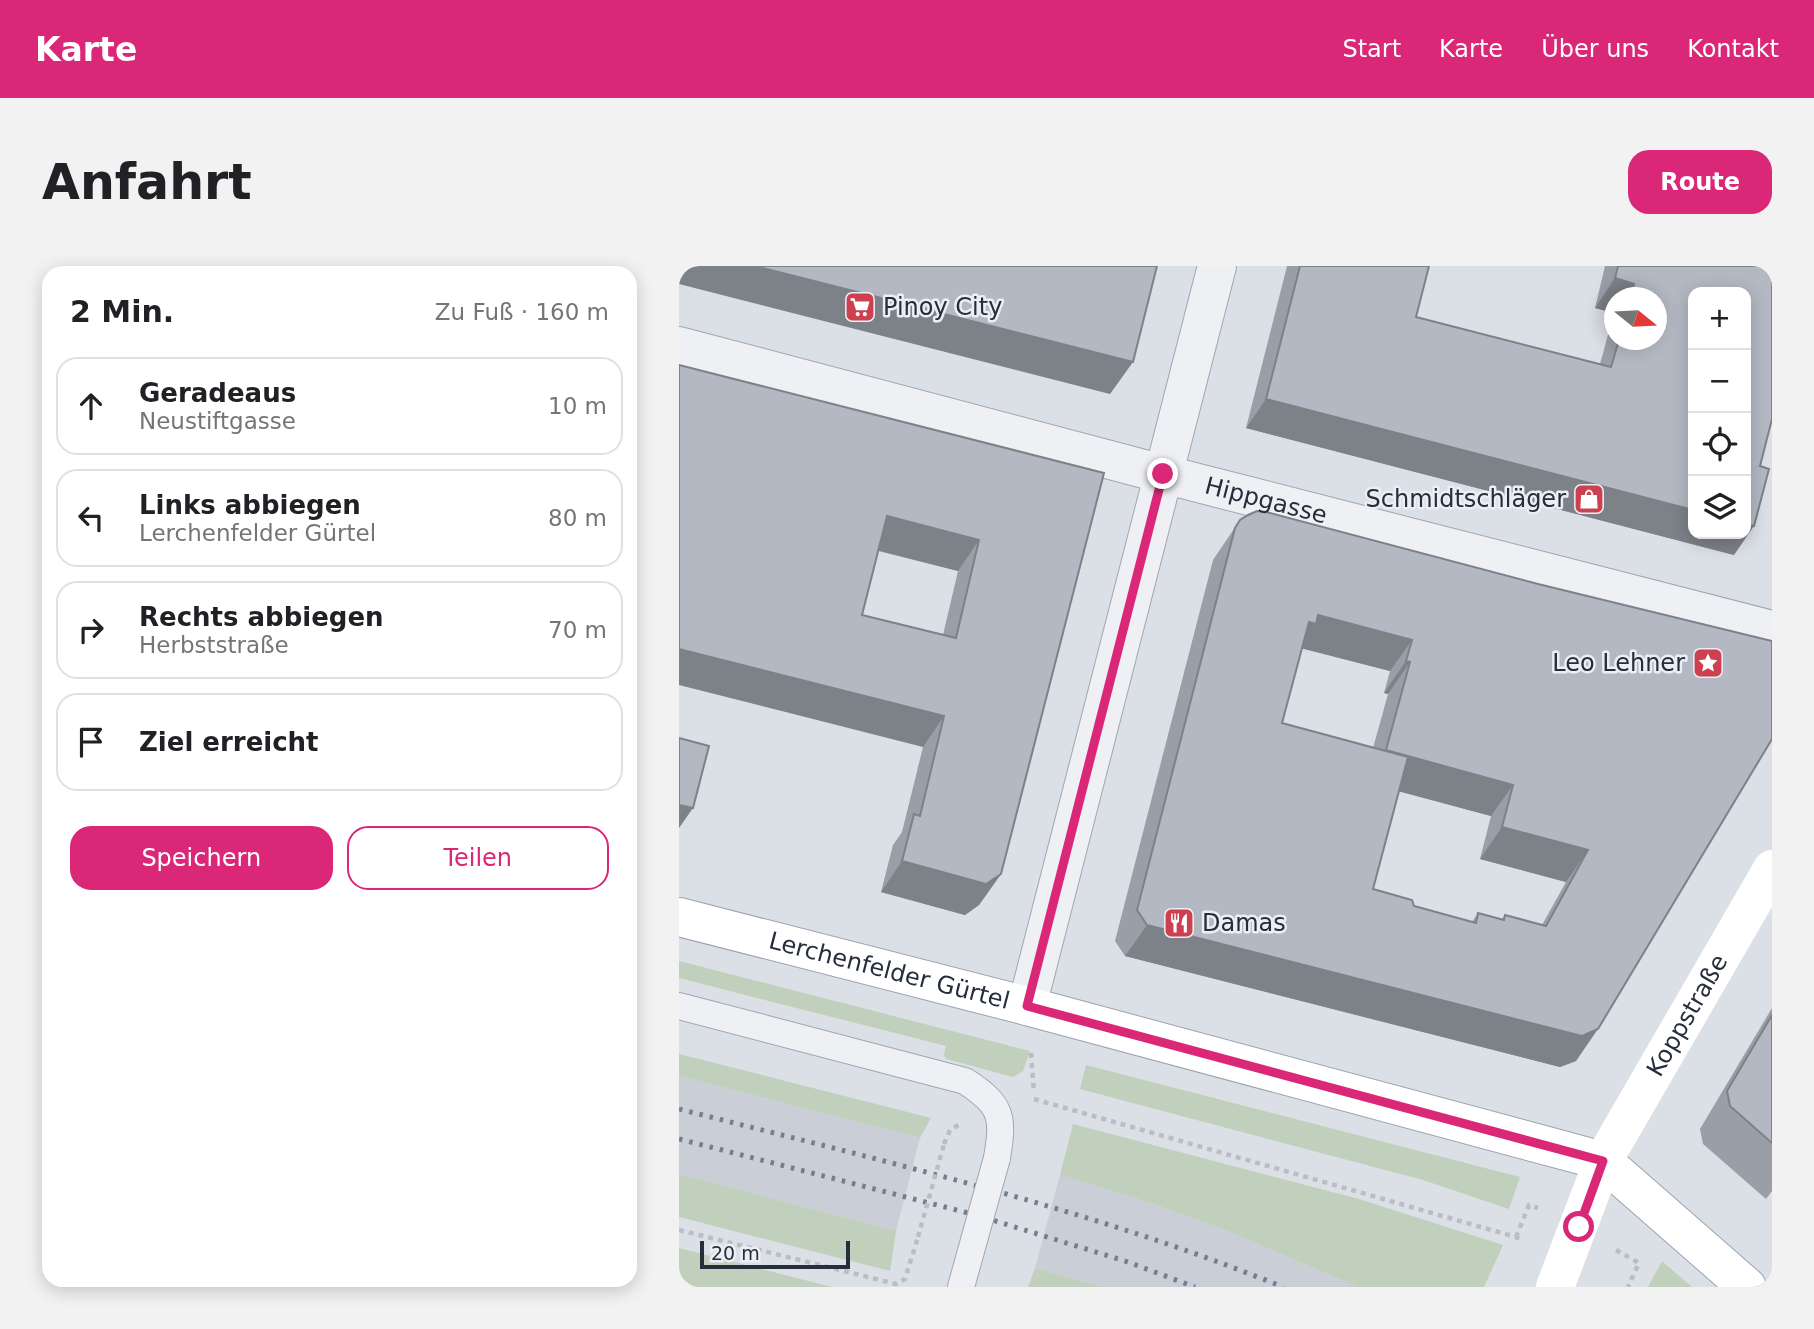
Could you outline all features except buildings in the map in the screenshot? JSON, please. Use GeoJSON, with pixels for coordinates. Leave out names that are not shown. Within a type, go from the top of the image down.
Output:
{"type":"FeatureCollection","features":[{"type":"Feature","properties":{"kind":"main road","name":"Koppstraße"},"geometry":{"type":"LineString","coordinates":[[1555,1287],[1603,1161],[1772,869]]}},
{"type":"Feature","properties":{"kind":"main road","name":"Lerchenfelder Gürtel"},"geometry":{"type":"LineString","coordinates":[[679,917],[1027,1006],[1603,1161],[1747,1287]]}},
{"type":"Feature","properties":{"kind":"street"},"geometry":{"type":"LineString","coordinates":[[1027,1006],[1217,266]]}},
{"type":"Feature","properties":{"kind":"street","name":"Hippgasse"},"geometry":{"type":"LineString","coordinates":[[679,345],[1163,474],[1772,630]]}},
{"type":"Feature","properties":{"kind":"lane"},"geometry":{"type":"LineString","coordinates":[[679,1006],[965,1081],[986,1094],[997,1110],[1002,1129],[997,1158],[961,1287]]}},
{"type":"Feature","properties":{"kind":"path"},"geometry":{"type":"LineString","coordinates":[[1034,1099],[1516,1237]]}},
{"type":"Feature","properties":{"kind":"path"},"geometry":{"type":"LineString","coordinates":[[679,1230],[902,1285],[908,1273],[944,1144]]}},
{"type":"Feature","properties":{"kind":"shaded area"},"geometry":{"type":"Polygon","coordinates":[[[679,1076],[920,1138],[896,1231],[679,1174],[679,1076]]]}},
{"type":"Feature","properties":{"kind":"shaded area"},"geometry":{"type":"Polygon","coordinates":[[[1060,1175],[1151,1203],[1230,1232],[1358,1287],[1101,1287],[1035,1268],[1060,1175]]]}},
{"type":"Feature","properties":{"kind":"green space"},"geometry":{"type":"Polygon","coordinates":[[[679,961],[1030,1051],[1023,1071],[1013,1077],[946,1059],[946,1046],[679,978],[679,961]]]}},
{"type":"Feature","properties":{"kind":"green space"},"geometry":{"type":"Polygon","coordinates":[[[679,1054],[931,1118],[920,1138],[679,1076],[679,1054]]]}},
{"type":"Feature","properties":{"kind":"green space"},"geometry":{"type":"Polygon","coordinates":[[[1086,1065],[1520,1177],[1509,1209],[1423,1180],[1080,1089],[1086,1065]]]}},
{"type":"Feature","properties":{"kind":"green space"},"geometry":{"type":"Polygon","coordinates":[[[1073,1124],[1359,1199],[1503,1245],[1484,1287],[1358,1287],[1230,1232],[1151,1203],[1060,1175],[1073,1124]]]}},
{"type":"Feature","properties":{"kind":"green space"},"geometry":{"type":"Polygon","coordinates":[[[679,1174],[896,1231],[890,1271],[679,1217],[679,1174]]]}},
{"type":"Feature","properties":{"kind":"green space"},"geometry":{"type":"Polygon","coordinates":[[[679,1248],[832,1287],[679,1287],[679,1248]]]}},
{"type":"Feature","properties":{"kind":"green space"},"geometry":{"type":"Polygon","coordinates":[[[1662,1261],[1692,1287],[1648,1287],[1662,1261]]]}},
{"type":"Feature","properties":{"kind":"green space"},"geometry":{"type":"Polygon","coordinates":[[[1035,1268],[1095,1285],[1101,1287],[1028,1287],[1035,1268]]]}},
{"type":"Feature","properties":{"kind":"railway"},"geometry":{"type":"LineString","coordinates":[[679,1109],[908,1167],[1060,1210],[1135,1233],[1283,1287]]}},
{"type":"Feature","properties":{"kind":"railway"},"geometry":{"type":"LineString","coordinates":[[679,1139],[976,1215],[1125,1261],[1195,1287]]}},
{"type":"Feature","properties":{"kind":"place","name":"Pinoy City"},"geometry":{"type":"Point","coordinates":[860,307]}},
{"type":"Feature","properties":{"kind":"place","name":"Schmidtschläger"},"geometry":{"type":"Point","coordinates":[1589,499]}},
{"type":"Feature","properties":{"kind":"place","name":"Leo Lehner"},"geometry":{"type":"Point","coordinates":[1708,663]}},
{"type":"Feature","properties":{"kind":"place","name":"Damas"},"geometry":{"type":"Point","coordinates":[1179,923]}},
{"type":"Feature","properties":{"kind":"route"},"geometry":{"type":"LineString","coordinates":[[1163,474],[1027,1006],[1603,1161],[1579,1227]]}}]}
